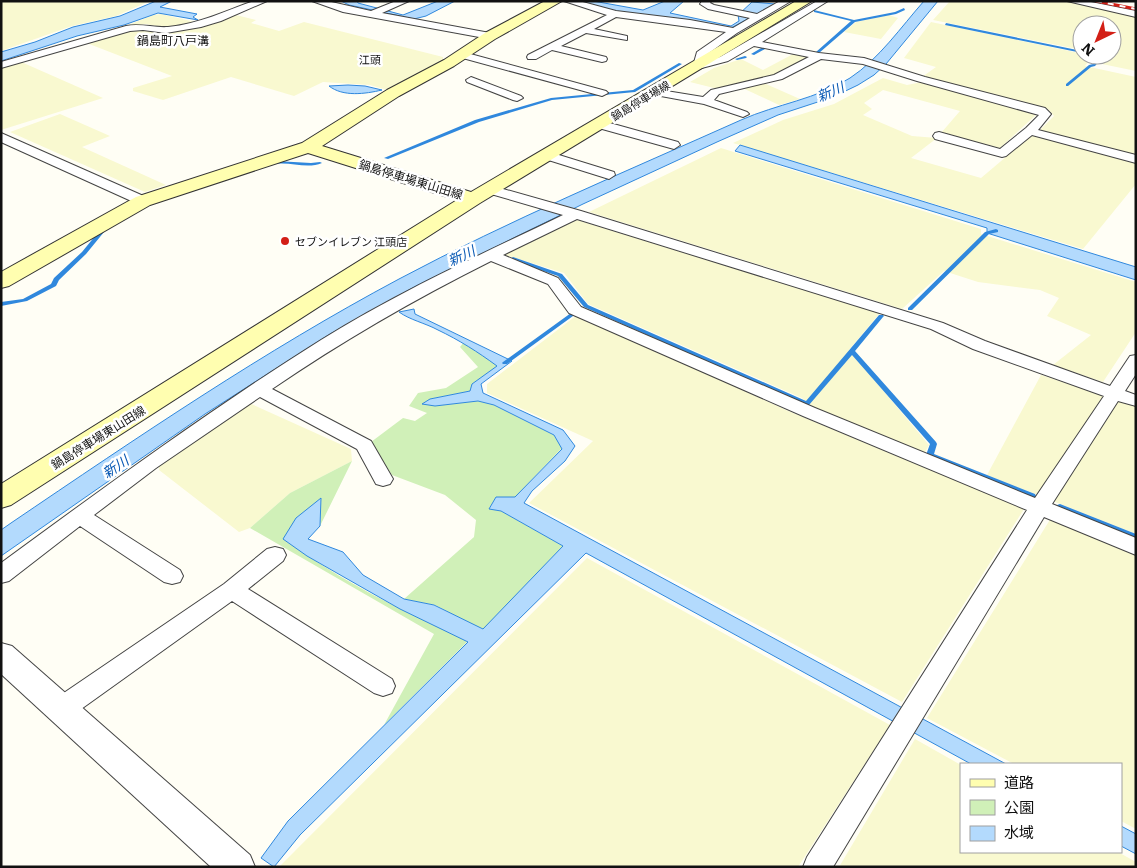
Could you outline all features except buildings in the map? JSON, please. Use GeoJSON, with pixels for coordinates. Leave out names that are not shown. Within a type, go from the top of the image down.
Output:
{"type":"FeatureCollection","features":[{"type":"Feature","properties":{"kind":"main road"},"geometry":{"type":"LineString","coordinates":[[1,281],[143,201],[308,147],[393,93],[463,55],[490,36],[556,1]]}},
{"type":"Feature","properties":{"kind":"main road","name":"鍋島停車場線"},"geometry":{"type":"LineString","coordinates":[[481,194],[698,66],[734,38],[806,1]]}},
{"type":"Feature","properties":{"kind":"main road","name":"鍋島停車場東山田線"},"geometry":{"type":"LineString","coordinates":[[308,147],[481,194]]}},
{"type":"Feature","properties":{"kind":"main road","name":"鍋島停車場東山田線"},"geometry":{"type":"LineString","coordinates":[[1,498],[481,194]]}},
{"type":"Feature","properties":{"kind":"street"},"geometry":{"type":"LineString","coordinates":[[316,1],[490,36]]}},
{"type":"Feature","properties":{"kind":"street"},"geometry":{"type":"LineString","coordinates":[[374,13],[405,1]]}},
{"type":"Feature","properties":{"kind":"street"},"geometry":{"type":"LineString","coordinates":[[568,1],[615,14],[690,23],[734,38],[758,17],[787,1]]}},
{"type":"Feature","properties":{"kind":"street"},"geometry":{"type":"LineString","coordinates":[[707,1],[705,4],[711,7],[758,17]]}},
{"type":"Feature","properties":{"kind":"street"},"geometry":{"type":"LineString","coordinates":[[698,66],[724,59],[824,1]]}},
{"type":"Feature","properties":{"kind":"street"},"geometry":{"type":"LineString","coordinates":[[1071,1],[1136,14]]}},
{"type":"Feature","properties":{"kind":"street"},"geometry":{"type":"LineString","coordinates":[[1,65],[129,28],[143,27],[166,30],[201,24],[228,16],[255,2]]}},
{"type":"Feature","properties":{"kind":"street"},"geometry":{"type":"LineString","coordinates":[[532,57],[615,14]]}},
{"type":"Feature","properties":{"kind":"street"},"geometry":{"type":"LineString","coordinates":[[585,30],[624,38]]}},
{"type":"Feature","properties":{"kind":"street"},"geometry":{"type":"LineString","coordinates":[[753,43],[819,56],[886,66],[921,79],[1041,110],[1046,114],[1030,131],[1002,153],[939,136]]}},
{"type":"Feature","properties":{"kind":"street"},"geometry":{"type":"LineString","coordinates":[[551,47],[602,59]]}},
{"type":"Feature","properties":{"kind":"street"},"geometry":{"type":"LineString","coordinates":[[463,55],[602,93]]}},
{"type":"Feature","properties":{"kind":"street"},"geometry":{"type":"LineString","coordinates":[[706,101],[716,92],[778,77],[819,56]]}},
{"type":"Feature","properties":{"kind":"street"},"geometry":{"type":"LineString","coordinates":[[498,90],[537,75]]}},
{"type":"Feature","properties":{"kind":"street"},"geometry":{"type":"LineString","coordinates":[[471,80],[517,98]]}},
{"type":"Feature","properties":{"kind":"street"},"geometry":{"type":"LineString","coordinates":[[654,92],[706,101],[743,114]]}},
{"type":"Feature","properties":{"kind":"street"},"geometry":{"type":"LineString","coordinates":[[599,124],[674,145]]}},
{"type":"Feature","properties":{"kind":"street"},"geometry":{"type":"LineString","coordinates":[[1030,131],[1136,159]]}},
{"type":"Feature","properties":{"kind":"street"},"geometry":{"type":"LineString","coordinates":[[1,137],[143,201]]}},
{"type":"Feature","properties":{"kind":"street"},"geometry":{"type":"LineString","coordinates":[[546,156],[609,174]]}},
{"type":"Feature","properties":{"kind":"street"},"geometry":{"type":"LineString","coordinates":[[481,194],[546,205],[937,326],[978,345],[1136,401]]}},
{"type":"Feature","properties":{"kind":"street"},"geometry":{"type":"LineString","coordinates":[[1,575],[149,463],[328,343],[390,308],[574,214]]}},
{"type":"Feature","properties":{"kind":"street"},"geometry":{"type":"LineString","coordinates":[[491,256],[554,281],[575,310],[808,412],[1136,547]]}},
{"type":"Feature","properties":{"kind":"street"},"geometry":{"type":"LineString","coordinates":[[818,867],[1039,508],[1136,360]]}},
{"type":"Feature","properties":{"kind":"street"},"geometry":{"type":"LineString","coordinates":[[260,389],[364,445],[383,479]]}},
{"type":"Feature","properties":{"kind":"street"},"geometry":{"type":"LineString","coordinates":[[80,516],[172,576]]}},
{"type":"Feature","properties":{"kind":"street"},"geometry":{"type":"LineString","coordinates":[[61,709],[232,590],[274,554]]}},
{"type":"Feature","properties":{"kind":"street"},"geometry":{"type":"LineString","coordinates":[[232,590],[383,686]]}},
{"type":"Feature","properties":{"kind":"street"},"geometry":{"type":"LineString","coordinates":[[1,655],[224,863]]}},
{"type":"Feature","properties":{"kind":"green space"},"geometry":{"type":"Polygon","coordinates":[[[1,1],[150,1],[116,16],[72,26],[1,51],[1,1]]]}},
{"type":"Feature","properties":{"kind":"green space"},"geometry":{"type":"Polygon","coordinates":[[[950,1],[1067,1],[1136,14],[1136,71],[1107,65],[1122,65],[1122,15],[1072,15],[1072,48],[933,20],[950,1]]]}},
{"type":"Feature","properties":{"kind":"green space"},"geometry":{"type":"Polygon","coordinates":[[[161,14],[195,22],[166,28],[146,24],[126,26],[153,15],[161,14]]]}},
{"type":"Feature","properties":{"kind":"green space"},"geometry":{"type":"Polygon","coordinates":[[[236,15],[256,20],[251,23],[279,31],[304,22],[443,57],[443,61],[387,90],[370,85],[323,82],[294,96],[231,77],[163,100],[133,91],[133,88],[172,76],[84,42],[124,31],[142,29],[175,31],[224,20],[236,15]]]}},
{"type":"Feature","properties":{"kind":"green space"},"geometry":{"type":"Polygon","coordinates":[[[889,15],[898,18],[881,39],[844,32],[856,22],[889,15]]]}},
{"type":"Feature","properties":{"kind":"green space"},"geometry":{"type":"Polygon","coordinates":[[[931,22],[1072,52],[1072,65],[1086,65],[1136,77],[1136,156],[1039,131],[1054,116],[1048,109],[922,77],[936,67],[904,58],[931,22]]]}},
{"type":"Feature","properties":{"kind":"green space"},"geometry":{"type":"Polygon","coordinates":[[[795,53],[814,56],[777,76],[759,81],[800,99],[779,105],[736,85],[718,89],[690,82],[714,68],[741,59],[763,70],[795,53]]]}},
{"type":"Feature","properties":{"kind":"green space"},"geometry":{"type":"Polygon","coordinates":[[[19,61],[103,98],[1,130],[1,67],[19,61]]]}},
{"type":"Feature","properties":{"kind":"green space"},"geometry":{"type":"Polygon","coordinates":[[[883,78],[907,85],[922,82],[1038,113],[1000,148],[941,133],[960,111],[883,90],[864,103],[872,109],[863,115],[912,136],[937,138],[911,158],[981,178],[1032,135],[1136,161],[1136,184],[1083,249],[733,143],[783,120],[834,104],[883,78]]]}},
{"type":"Feature","properties":{"kind":"green space"},"geometry":{"type":"Polygon","coordinates":[[[60,114],[110,136],[82,147],[166,185],[145,192],[10,132],[60,114]]]}},
{"type":"Feature","properties":{"kind":"green space"},"geometry":{"type":"Polygon","coordinates":[[[721,148],[981,229],[981,234],[1136,282],[1136,332],[1103,382],[1053,365],[1091,335],[1047,316],[1059,298],[1040,290],[978,282],[944,271],[902,309],[589,212],[721,148]]]}},
{"type":"Feature","properties":{"kind":"green space"},"geometry":{"type":"Polygon","coordinates":[[[577,220],[880,313],[849,350],[929,445],[924,454],[814,409],[802,398],[588,304],[564,273],[502,254],[577,220]]]}},
{"type":"Feature","properties":{"kind":"green space"},"geometry":{"type":"Polygon","coordinates":[[[577,315],[786,410],[1024,509],[902,702],[529,503],[593,441],[487,393],[487,384],[577,315]]]}},
{"type":"Feature","properties":{"kind":"green space"},"geometry":{"type":"Polygon","coordinates":[[[464,342],[498,366],[472,384],[470,391],[430,399],[435,406],[478,401],[494,405],[554,435],[562,448],[515,497],[496,497],[489,509],[501,511],[563,546],[483,630],[435,605],[404,599],[474,537],[476,520],[445,495],[392,475],[371,442],[403,418],[415,421],[427,413],[409,406],[418,393],[446,388],[478,367],[460,347],[464,342]]]}},
{"type":"Feature","properties":{"kind":"green space"},"geometry":{"type":"Polygon","coordinates":[[[1041,375],[1136,406],[1136,534],[987,475],[1041,375]]]}},
{"type":"Feature","properties":{"kind":"green space"},"geometry":{"type":"Polygon","coordinates":[[[247,402],[351,449],[352,461],[290,493],[250,528],[239,532],[159,470],[159,461],[247,402]]]}},
{"type":"Feature","properties":{"kind":"green space"},"geometry":{"type":"Polygon","coordinates":[[[352,461],[320,526],[321,498],[284,539],[350,582],[468,641],[384,725],[434,634],[250,528],[290,493],[352,461]]]}},
{"type":"Feature","properties":{"kind":"green space"},"geometry":{"type":"Polygon","coordinates":[[[1051,518],[1136,553],[1136,829],[1122,822],[1122,763],[1012,763],[927,718],[1051,518]]]}},
{"type":"Feature","properties":{"kind":"green space"},"geometry":{"type":"Polygon","coordinates":[[[587,558],[890,725],[798,867],[279,867],[587,558]]]}},
{"type":"Feature","properties":{"kind":"green space"},"geometry":{"type":"Polygon","coordinates":[[[915,739],[960,764],[960,853],[1120,853],[1136,862],[1136,867],[839,867],[915,739]]]}},
{"type":"Feature","properties":{"kind":"water"},"geometry":{"type":"Polygon","coordinates":[[[156,1],[172,1],[160,7],[197,14],[193,17],[198,20],[158,13],[124,25],[77,36],[1,61],[1,52],[35,42],[73,27],[120,16],[156,1]]]}},
{"type":"Feature","properties":{"kind":"water"},"geometry":{"type":"Polygon","coordinates":[[[341,1],[357,1],[358,3],[403,15],[438,1],[455,1],[426,16],[414,19],[349,5],[341,1]]]}},
{"type":"Feature","properties":{"kind":"water"},"geometry":{"type":"Polygon","coordinates":[[[576,1],[593,1],[643,10],[665,1],[684,1],[670,13],[731,26],[739,21],[738,15],[752,2],[775,4],[731,28],[625,14],[576,1]]]}},
{"type":"Feature","properties":{"kind":"water","name":"新川"},"geometry":{"type":"Polygon","coordinates":[[[924,1],[938,1],[886,64],[874,75],[858,85],[833,97],[778,115],[717,142],[583,204],[416,286],[330,334],[205,414],[1,556],[1,530],[154,427],[299,335],[399,279],[526,216],[755,114],[811,96],[837,85],[871,62],[924,1]]]}},
{"type":"Feature","properties":{"kind":"water"},"geometry":{"type":"Polygon","coordinates":[[[348,85],[382,90],[369,93],[347,93],[329,86],[348,85]]]}},
{"type":"Feature","properties":{"kind":"water"},"geometry":{"type":"Polygon","coordinates":[[[740,145],[1136,267],[1136,280],[987,233],[987,228],[735,151],[740,145]]]}},
{"type":"Feature","properties":{"kind":"water"},"geometry":{"type":"Polygon","coordinates":[[[414,309],[415,314],[512,361],[481,384],[483,393],[563,430],[575,446],[565,461],[532,491],[524,503],[1004,763],[969,763],[586,553],[300,835],[274,867],[261,858],[288,821],[468,642],[400,609],[307,556],[283,539],[296,518],[321,498],[320,526],[308,539],[343,552],[363,575],[404,599],[434,605],[483,629],[563,546],[501,511],[489,509],[496,497],[515,497],[562,449],[554,435],[494,405],[478,401],[435,406],[422,404],[430,399],[470,391],[472,384],[497,366],[453,338],[399,312],[414,309]]]}},
{"type":"Feature","properties":{"kind":"water"},"geometry":{"type":"Polygon","coordinates":[[[1122,827],[1136,834],[1136,854],[1122,847],[1122,827]]]}},
{"type":"Feature","properties":{"kind":"waterway"},"geometry":{"type":"LineString","coordinates":[[854,21],[896,13],[904,9]]}},
{"type":"Feature","properties":{"kind":"waterway"},"geometry":{"type":"LineString","coordinates":[[815,11],[854,21]]}},
{"type":"Feature","properties":{"kind":"waterway"},"geometry":{"type":"LineString","coordinates":[[818,52],[854,21]]}},
{"type":"Feature","properties":{"kind":"waterway"},"geometry":{"type":"LineString","coordinates":[[946,24],[1072,50]]}},
{"type":"Feature","properties":{"kind":"waterway"},"geometry":{"type":"LineString","coordinates":[[753,54],[764,48],[774,48]]}},
{"type":"Feature","properties":{"kind":"waterway"},"geometry":{"type":"LineString","coordinates":[[737,59],[745,57]]}},
{"type":"Feature","properties":{"kind":"waterway"},"geometry":{"type":"LineString","coordinates":[[386,158],[477,121],[552,99],[634,91],[680,64]]}},
{"type":"Feature","properties":{"kind":"waterway"},"geometry":{"type":"LineString","coordinates":[[1067,85],[1090,66],[1094,65]]}},
{"type":"Feature","properties":{"kind":"waterway"},"geometry":{"type":"LineString","coordinates":[[271,164],[276,162],[320,163]]}},
{"type":"Feature","properties":{"kind":"waterway"},"geometry":{"type":"LineString","coordinates":[[1,304],[25,300],[54,285],[56,279],[84,253],[102,231]]}},
{"type":"Feature","properties":{"kind":"waterway"},"geometry":{"type":"LineString","coordinates":[[910,309],[987,233],[996,231]]}},
{"type":"Feature","properties":{"kind":"waterway"},"geometry":{"type":"LineString","coordinates":[[513,259],[560,275],[586,306],[807,404],[881,316]]}},
{"type":"Feature","properties":{"kind":"waterway"},"geometry":{"type":"LineString","coordinates":[[505,363],[571,315]]}},
{"type":"Feature","properties":{"kind":"waterway"},"geometry":{"type":"LineString","coordinates":[[852,351],[934,444],[930,455],[1032,496]]}},
{"type":"Feature","properties":{"kind":"waterway"},"geometry":{"type":"LineString","coordinates":[[1060,507],[1136,537]]}},
{"type":"Feature","properties":{"kind":"railway"},"geometry":{"type":"LineString","coordinates":[[1096,1],[1136,9]]}},
{"type":"Feature","properties":{"kind":"place","name":"セブンイレブン 江頭店"},"geometry":{"type":"Point","coordinates":[285,241]}},
{"type":"Feature","properties":{"kind":"district","name":"鍋島町八戸溝"},"geometry":{"type":"Point","coordinates":[173,40]}},
{"type":"Feature","properties":{"kind":"district","name":"江頭"},"geometry":{"type":"Point","coordinates":[370,59]}}]}
